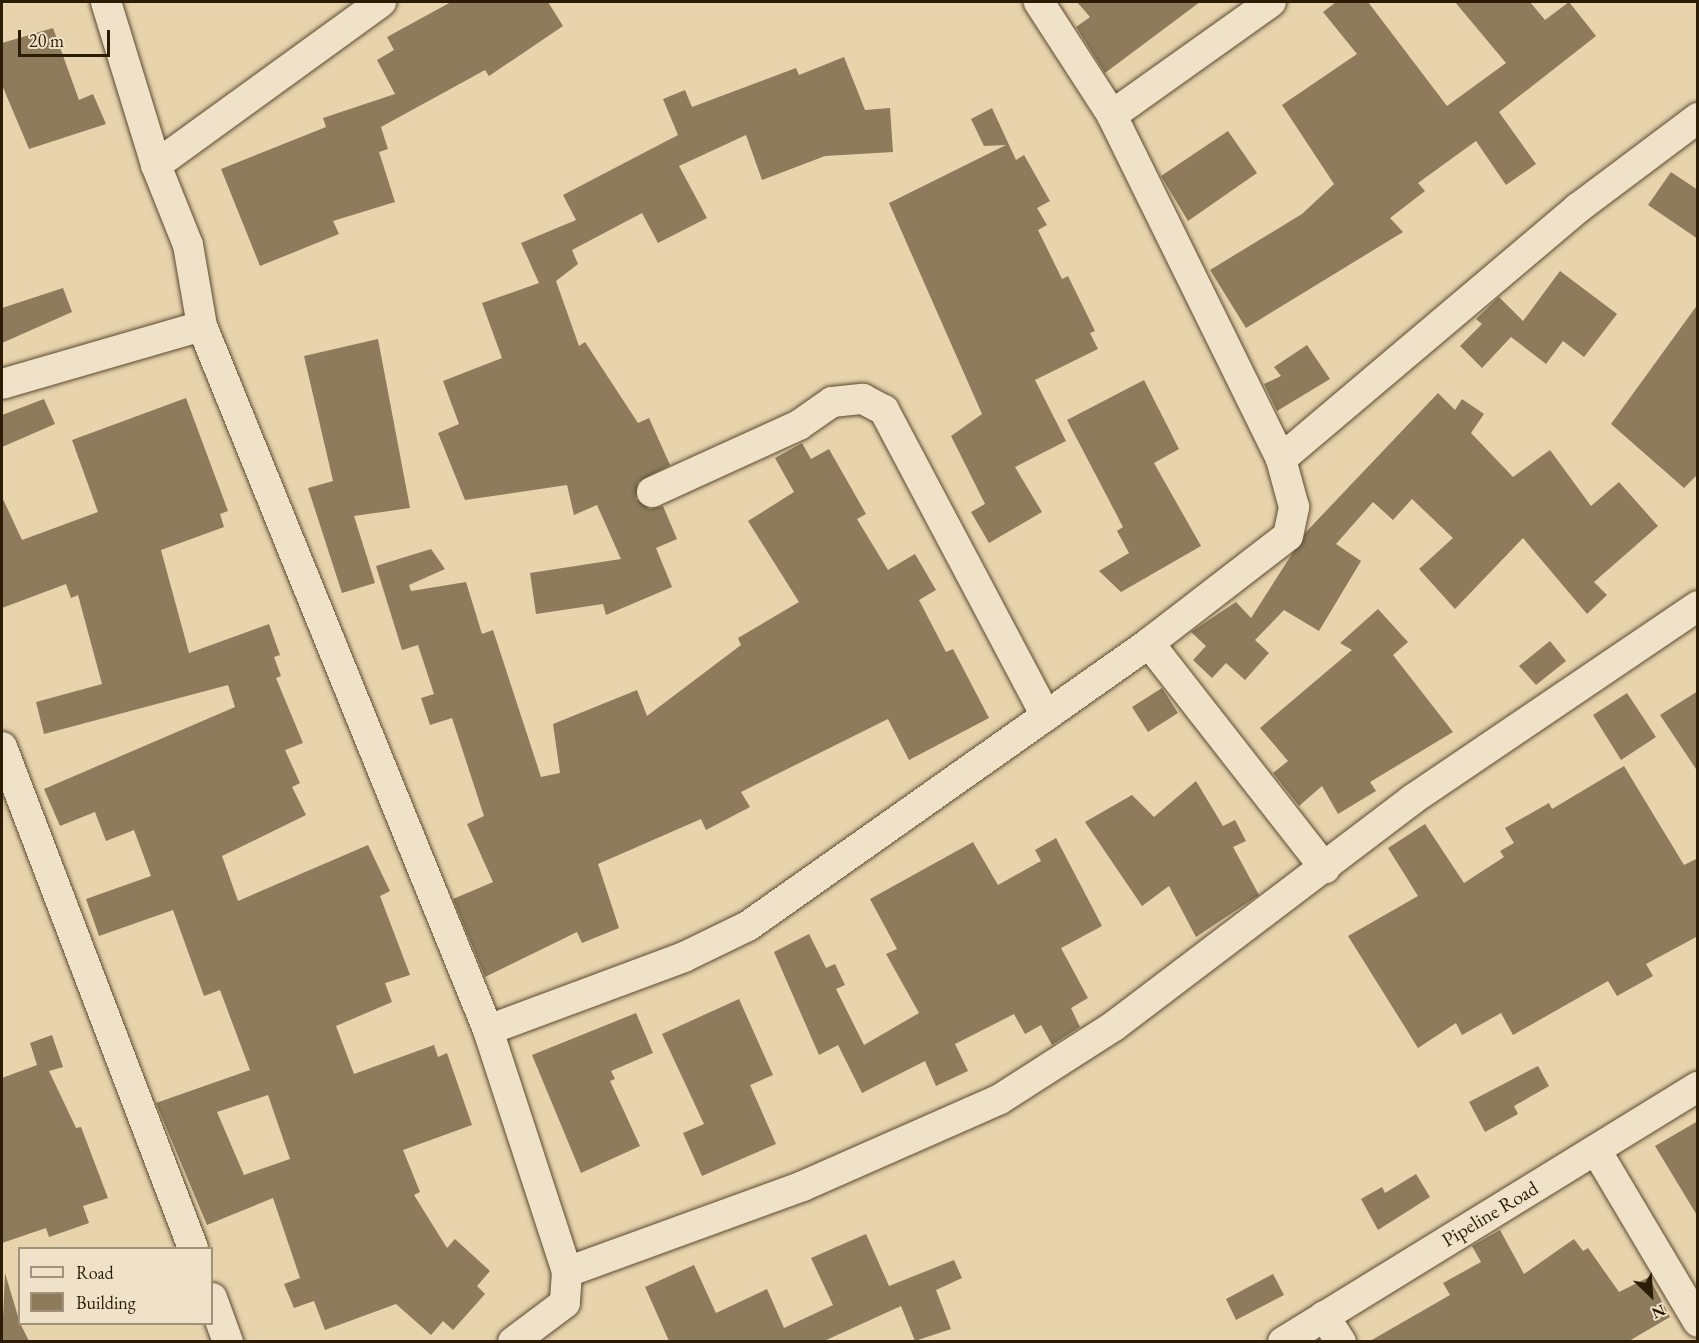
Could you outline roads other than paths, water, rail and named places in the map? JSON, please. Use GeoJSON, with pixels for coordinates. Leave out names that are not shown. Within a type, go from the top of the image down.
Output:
{"type":"FeatureCollection","features":[{"type":"Feature","properties":{"kind":"street"},"geometry":{"type":"LineString","coordinates":[[106,2],[156,165],[188,245],[202,326],[488,1030],[567,1272],[565,1303],[513,1341]]}},
{"type":"Feature","properties":{"kind":"street"},"geometry":{"type":"LineString","coordinates":[[156,165],[381,2]]}},
{"type":"Feature","properties":{"kind":"street"},"geometry":{"type":"LineString","coordinates":[[488,1030],[684,957],[748,926],[1149,643],[1288,536],[1294,507],[1281,459],[1112,115],[1040,2]]}},
{"type":"Feature","properties":{"kind":"street"},"geometry":{"type":"LineString","coordinates":[[1112,115],[1271,2]]}},
{"type":"Feature","properties":{"kind":"street"},"geometry":{"type":"LineString","coordinates":[[1281,459],[1578,208],[1698,118]]}},
{"type":"Feature","properties":{"kind":"street"},"geometry":{"type":"LineString","coordinates":[[2,384],[202,326]]}},
{"type":"Feature","properties":{"kind":"street"},"geometry":{"type":"LineString","coordinates":[[652,492],[799,425],[832,402],[863,399],[884,410],[1046,716]]}},
{"type":"Feature","properties":{"kind":"street"},"geometry":{"type":"LineString","coordinates":[[567,1272],[803,1186],[1000,1099],[1114,1026],[1413,799],[1698,606]]}},
{"type":"Feature","properties":{"kind":"street"},"geometry":{"type":"LineString","coordinates":[[1149,643],[1324,868]]}},
{"type":"Feature","properties":{"kind":"street"},"geometry":{"type":"LineString","coordinates":[[2,747],[193,1247]]}},
{"type":"Feature","properties":{"kind":"street","name":"Pipeline Road"},"geometry":{"type":"LineString","coordinates":[[1283,1341],[1698,1087]]}},
{"type":"Feature","properties":{"kind":"street"},"geometry":{"type":"LineString","coordinates":[[1596,1150],[1698,1322]]}},
{"type":"Feature","properties":{"kind":"street"},"geometry":{"type":"LineString","coordinates":[[213,1301],[228,1341]]}},
{"type":"Feature","properties":{"kind":"street"},"geometry":{"type":"LineString","coordinates":[[1324,1316],[1341,1341]]}}]}
